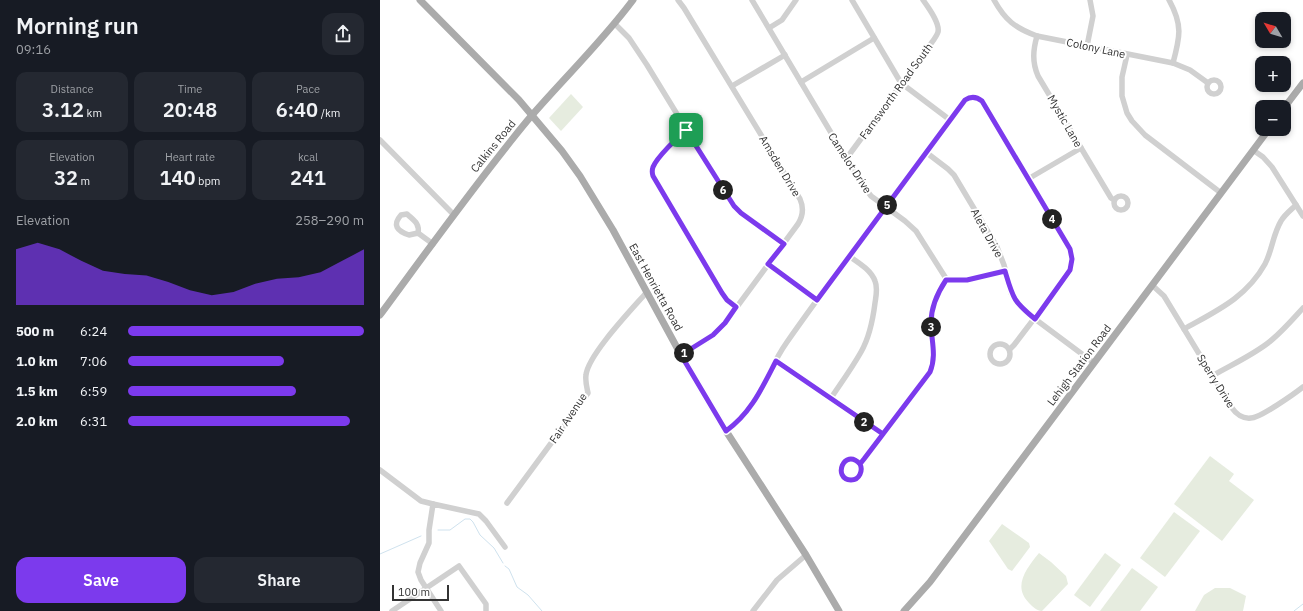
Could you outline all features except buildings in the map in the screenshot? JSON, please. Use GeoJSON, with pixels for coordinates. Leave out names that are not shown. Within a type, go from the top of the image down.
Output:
{"type":"FeatureCollection","features":[{"type":"Feature","properties":{"kind":"main road","name":"East Henrietta Road"},"geometry":{"type":"LineString","coordinates":[[420,0],[519,100],[562,151],[588,190],[628,256],[646,293],[726,431],[806,555],[839,611]]}},
{"type":"Feature","properties":{"kind":"main road","name":"Calkins Road"},"geometry":{"type":"LineString","coordinates":[[380,315],[454,215],[532,115],[615,24],[630,1]]}},
{"type":"Feature","properties":{"kind":"main road"},"geometry":{"type":"LineString","coordinates":[[1290,100],[1303,83]]}},
{"type":"Feature","properties":{"kind":"main road","name":"Lehigh Station Road"},"geometry":{"type":"LineString","coordinates":[[904,611],[930,582],[1264,136]]}},
{"type":"Feature","properties":{"kind":"street","name":"Amsden Drive"},"geometry":{"type":"LineString","coordinates":[[678,0],[732,86],[800,199],[802,205],[802,216],[800,221],[725,323],[713,335],[681,355]]}},
{"type":"Feature","properties":{"kind":"street","name":"Camelot Drive"},"geometry":{"type":"LineString","coordinates":[[752,0],[866,191],[916,231],[946,280]]}},
{"type":"Feature","properties":{"kind":"street"},"geometry":{"type":"LineString","coordinates":[[769,28],[785,16],[796,0]]}},
{"type":"Feature","properties":{"kind":"street"},"geometry":{"type":"LineString","coordinates":[[852,0],[902,83],[950,120]]}},
{"type":"Feature","properties":{"kind":"street","name":"Farnsworth Road South"},"geometry":{"type":"LineString","coordinates":[[846,159],[928,48],[938,32],[937,24],[924,0]]}},
{"type":"Feature","properties":{"kind":"street","name":"Colony Lane"},"geometry":{"type":"LineString","coordinates":[[994,0],[1001,12],[1013,25],[1037,36],[1173,63],[1190,70],[1208,83]]}},
{"type":"Feature","properties":{"kind":"street"},"geometry":{"type":"LineString","coordinates":[[1087,46],[1093,16],[1090,0]]}},
{"type":"Feature","properties":{"kind":"street"},"geometry":{"type":"LineString","coordinates":[[1169,0],[1175,11],[1179,26],[1179,38],[1173,63]]}},
{"type":"Feature","properties":{"kind":"street"},"geometry":{"type":"LineString","coordinates":[[615,24],[623,31],[633,44],[734,206],[741,213],[784,244]]}},
{"type":"Feature","properties":{"kind":"street","name":"Mystic Lane"},"geometry":{"type":"LineString","coordinates":[[1037,36],[1033,58],[1037,72],[1080,148],[1111,198],[1114,200]]}},
{"type":"Feature","properties":{"kind":"street"},"geometry":{"type":"LineString","coordinates":[[801,82],[874,38]]}},
{"type":"Feature","properties":{"kind":"street"},"geometry":{"type":"LineString","coordinates":[[1127,54],[1122,77],[1122,96],[1127,113],[1132,121],[1145,135],[1221,193]]}},
{"type":"Feature","properties":{"kind":"street"},"geometry":{"type":"LineString","coordinates":[[732,86],[785,55]]}},
{"type":"Feature","properties":{"kind":"street"},"geometry":{"type":"LineString","coordinates":[[726,431],[744,416],[754,402],[786,344],[817,300],[965,100],[971,98],[982,101],[1070,249],[1072,259],[1072,265],[1069,273],[1035,319],[1010,349]]}},
{"type":"Feature","properties":{"kind":"street"},"geometry":{"type":"LineString","coordinates":[[686,130],[655,163],[652,172],[653,176],[722,293],[727,300],[736,307]]}},
{"type":"Feature","properties":{"kind":"street"},"geometry":{"type":"LineString","coordinates":[[380,140],[454,215]]}},
{"type":"Feature","properties":{"kind":"street"},"geometry":{"type":"LineString","coordinates":[[1028,179],[1080,148]]}},
{"type":"Feature","properties":{"kind":"street"},"geometry":{"type":"LineString","coordinates":[[1253,150],[1263,157],[1272,167],[1303,216]]}},
{"type":"Feature","properties":{"kind":"street","name":"Aleta Drive"},"geometry":{"type":"LineString","coordinates":[[927,152],[954,175],[997,247],[1014,299],[1035,319],[1094,363]]}},
{"type":"Feature","properties":{"kind":"street"},"geometry":{"type":"LineString","coordinates":[[1184,329],[1232,302],[1247,289],[1266,263],[1282,219],[1296,205]]}},
{"type":"Feature","properties":{"kind":"street"},"geometry":{"type":"LineString","coordinates":[[418,233],[433,244]]}},
{"type":"Feature","properties":{"kind":"street"},"geometry":{"type":"LineString","coordinates":[[831,398],[861,353],[868,335],[875,305],[877,288],[875,281],[868,270],[849,256]]}},
{"type":"Feature","properties":{"kind":"street"},"geometry":{"type":"LineString","coordinates":[[768,264],[817,300]]}},
{"type":"Feature","properties":{"kind":"street"},"geometry":{"type":"LineString","coordinates":[[860,464],[930,372],[934,356],[931,322],[932,313],[937,295],[946,280],[967,280],[1005,271]]}},
{"type":"Feature","properties":{"kind":"street","name":"Sperry Drive"},"geometry":{"type":"LineString","coordinates":[[1152,285],[1164,296],[1234,411],[1249,418],[1258,416],[1303,387]]}},
{"type":"Feature","properties":{"kind":"street","name":"Fair Avenue"},"geometry":{"type":"LineString","coordinates":[[507,503],[588,393],[586,374],[590,362],[618,325],[646,293]]}},
{"type":"Feature","properties":{"kind":"street"},"geometry":{"type":"LineString","coordinates":[[1212,376],[1269,342],[1303,308]]}},
{"type":"Feature","properties":{"kind":"street"},"geometry":{"type":"LineString","coordinates":[[776,361],[883,434]]}},
{"type":"Feature","properties":{"kind":"street"},"geometry":{"type":"LineString","coordinates":[[380,470],[421,501],[479,514],[505,547]]}},
{"type":"Feature","properties":{"kind":"street"},"geometry":{"type":"LineString","coordinates":[[433,504],[429,530],[429,543],[420,563],[418,572],[420,580],[441,611]]}},
{"type":"Feature","properties":{"kind":"street"},"geometry":{"type":"LineString","coordinates":[[753,611],[777,580],[806,555]]}},
{"type":"Feature","properties":{"kind":"street"},"geometry":{"type":"LineString","coordinates":[[392,611],[459,566],[486,604],[486,611]]}},
{"type":"Feature","properties":{"kind":"shaded area"},"geometry":{"type":"Polygon","coordinates":[[[571,94],[583,107],[561,131],[549,118],[571,94]]]}},
{"type":"Feature","properties":{"kind":"shaded area"},"geometry":{"type":"Polygon","coordinates":[[[1210,456],[1234,474],[1229,481],[1254,500],[1222,541],[1174,504],[1210,456]]]}},
{"type":"Feature","properties":{"kind":"shaded area"},"geometry":{"type":"Polygon","coordinates":[[[1174,512],[1200,531],[1165,577],[1140,558],[1174,512]]]}},
{"type":"Feature","properties":{"kind":"shaded area"},"geometry":{"type":"Polygon","coordinates":[[[1002,524],[1029,543],[1030,547],[1012,571],[1008,569],[989,541],[1002,524]]]}},
{"type":"Feature","properties":{"kind":"shaded area"},"geometry":{"type":"Polygon","coordinates":[[[1039,553],[1066,576],[1068,584],[1042,611],[1037,610],[1029,603],[1024,597],[1022,590],[1023,577],[1039,553]]]}},
{"type":"Feature","properties":{"kind":"shaded area"},"geometry":{"type":"Polygon","coordinates":[[[1105,553],[1121,565],[1090,607],[1074,595],[1105,553]]]}},
{"type":"Feature","properties":{"kind":"shaded area"},"geometry":{"type":"Polygon","coordinates":[[[1132,568],[1158,587],[1140,611],[1100,611],[1132,568]]]}},
{"type":"Feature","properties":{"kind":"shaded area"},"geometry":{"type":"Polygon","coordinates":[[[1215,588],[1230,588],[1246,596],[1243,611],[1195,611],[1204,595],[1215,588]]]}},
{"type":"Feature","properties":{"kind":"waterway"},"geometry":{"type":"LineString","coordinates":[[438,530],[450,530],[465,519],[470,519],[480,535],[494,548],[503,563]]}},
{"type":"Feature","properties":{"kind":"waterway"},"geometry":{"type":"LineString","coordinates":[[380,554],[421,536]]}},
{"type":"Feature","properties":{"kind":"waterway"},"geometry":{"type":"LineString","coordinates":[[505,566],[509,569],[517,587],[528,595],[542,611]]}},
{"type":"Feature","properties":{"kind":"waterway"},"geometry":{"type":"LineString","coordinates":[[1294,611],[1303,604]]}},
{"type":"Feature","properties":{"kind":"route"},"geometry":{"type":"LineString","coordinates":[[686,130],[655,163],[652,172],[653,176],[722,293],[727,300],[736,307],[719,330],[707,340],[681,355],[726,431],[744,416],[758,396],[776,361],[883,434],[860,464],[857,461],[850,459],[842,464],[842,475],[847,479],[850,480],[859,476],[861,473],[860,464],[927,377],[930,372],[934,361],[934,347],[931,331],[932,313],[937,295],[946,280],[967,280],[1005,271],[1014,299],[1035,319],[1069,273],[1072,265],[1070,249],[982,101],[977,98],[965,100],[817,300],[768,264],[784,244],[741,213],[734,206],[686,130]]}}]}
